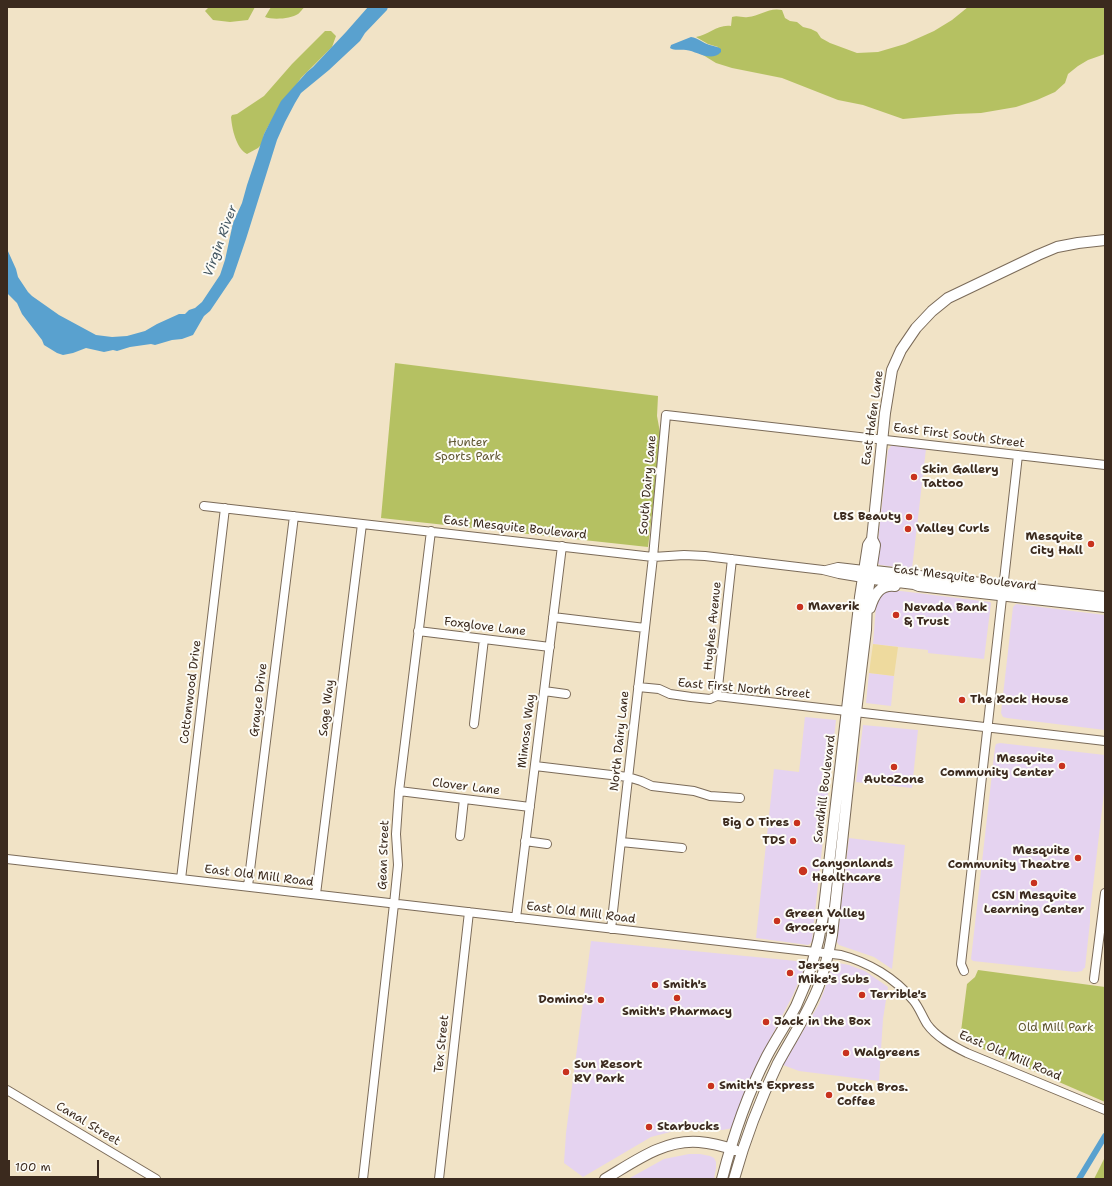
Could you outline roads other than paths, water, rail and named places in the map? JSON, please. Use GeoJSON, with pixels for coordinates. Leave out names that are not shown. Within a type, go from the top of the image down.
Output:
{"type":"FeatureCollection","features":[{"type":"Feature","properties":{"kind":"main road","name":"East Hafen Lane"},"geometry":{"type":"LineString","coordinates":[[867,574],[868,544],[872,539],[882,440],[892,370],[901,350],[916,328],[932,311],[948,298],[1044,252],[1057,247],[1105,240]]}},
{"type":"Feature","properties":{"kind":"main road","name":"East Mesquite Boulevard"},"geometry":{"type":"LineString","coordinates":[[867,574],[1003,591],[1105,607]]}},
{"type":"Feature","properties":{"kind":"main road","name":"East Mesquite Boulevard"},"geometry":{"type":"LineString","coordinates":[[867,574],[919,586],[1105,597]]}},
{"type":"Feature","properties":{"kind":"main road","name":"Sandhill Boulevard"},"geometry":{"type":"LineString","coordinates":[[722,1179],[730,1148],[743,1110],[767,1056],[795,1006],[812,968],[821,928],[836,802],[866,630],[867,574]]}},
{"type":"Feature","properties":{"kind":"main road","name":"Sandhill Boulevard"},"geometry":{"type":"LineString","coordinates":[[734,1179],[741,1152],[754,1116],[779,1062],[806,1013],[819,985],[829,953],[841,852],[852,712],[856,635],[867,574]]}},
{"type":"Feature","properties":{"kind":"main road"},"geometry":{"type":"LineString","coordinates":[[866,630],[872,601],[879,590],[892,585],[913,587],[919,586]]}},
{"type":"Feature","properties":{"kind":"main road"},"geometry":{"type":"LineString","coordinates":[[836,802],[843,808],[839,844],[841,852]]}},
{"type":"Feature","properties":{"kind":"main road"},"geometry":{"type":"LineString","coordinates":[[605,1179],[648,1152],[682,1142],[697,1141],[711,1143],[741,1152]]}},
{"type":"Feature","properties":{"kind":"street","name":"East First South Street"},"geometry":{"type":"LineString","coordinates":[[666,415],[1105,465]]}},
{"type":"Feature","properties":{"kind":"street","name":"South Dairy Lane"},"geometry":{"type":"LineString","coordinates":[[653,557],[666,415]]}},
{"type":"Feature","properties":{"kind":"street"},"geometry":{"type":"LineString","coordinates":[[964,971],[961,964],[1018,455]]}},
{"type":"Feature","properties":{"kind":"street","name":"East Mesquite Boulevard"},"geometry":{"type":"LineString","coordinates":[[204,506],[653,557],[684,555],[705,556],[823,570],[839,574],[867,574]]}},
{"type":"Feature","properties":{"kind":"street","name":"Cottonwood Drive"},"geometry":{"type":"LineString","coordinates":[[181,879],[225,508]]}},
{"type":"Feature","properties":{"kind":"street","name":"Grayce Drive"},"geometry":{"type":"LineString","coordinates":[[248,886],[294,516]]}},
{"type":"Feature","properties":{"kind":"street","name":"Sage Way"},"geometry":{"type":"LineString","coordinates":[[316,894],[362,524]]}},
{"type":"Feature","properties":{"kind":"street","name":"Gean Street"},"geometry":{"type":"LineString","coordinates":[[363,1179],[398,865],[396,834],[399,791],[431,532]]}},
{"type":"Feature","properties":{"kind":"street","name":"Mimosa Way"},"geometry":{"type":"LineString","coordinates":[[516,918],[562,546]]}},
{"type":"Feature","properties":{"kind":"street","name":"North Dairy Lane"},"geometry":{"type":"LineString","coordinates":[[611,929],[653,557]]}},
{"type":"Feature","properties":{"kind":"street","name":"Hughes Avenue"},"geometry":{"type":"LineString","coordinates":[[717,696],[732,560]]}},
{"type":"Feature","properties":{"kind":"street"},"geometry":{"type":"LineString","coordinates":[[553,617],[645,628]]}},
{"type":"Feature","properties":{"kind":"street","name":"Foxglove Lane"},"geometry":{"type":"LineString","coordinates":[[418,632],[550,647]]}},
{"type":"Feature","properties":{"kind":"street"},"geometry":{"type":"LineString","coordinates":[[474,724],[484,639]]}},
{"type":"Feature","properties":{"kind":"street","name":"East First North Street"},"geometry":{"type":"LineString","coordinates":[[638,687],[658,689],[670,694],[691,697],[710,699],[717,696],[1105,741]]}},
{"type":"Feature","properties":{"kind":"street"},"geometry":{"type":"LineString","coordinates":[[544,691],[566,694]]}},
{"type":"Feature","properties":{"kind":"street"},"geometry":{"type":"LineString","coordinates":[[535,766],[628,778],[641,781],[652,786],[694,791],[710,796],[740,798]]}},
{"type":"Feature","properties":{"kind":"street","name":"Clover Lane"},"geometry":{"type":"LineString","coordinates":[[399,791],[530,807]]}},
{"type":"Feature","properties":{"kind":"street"},"geometry":{"type":"LineString","coordinates":[[460,836],[464,799]]}},
{"type":"Feature","properties":{"kind":"street"},"geometry":{"type":"LineString","coordinates":[[525,841],[547,844]]}},
{"type":"Feature","properties":{"kind":"street"},"geometry":{"type":"LineString","coordinates":[[621,842],[682,848]]}},
{"type":"Feature","properties":{"kind":"street","name":"East Old Mill Road"},"geometry":{"type":"LineString","coordinates":[[7,859],[815,953],[829,953],[854,958],[873,967],[896,983],[912,999],[934,1033],[954,1046],[967,1053],[1105,1110]]}},
{"type":"Feature","properties":{"kind":"street"},"geometry":{"type":"LineString","coordinates":[[1094,978],[1105,893]]}},
{"type":"Feature","properties":{"kind":"street","name":"Tex Street"},"geometry":{"type":"LineString","coordinates":[[439,1179],[469,912]]}},
{"type":"Feature","properties":{"kind":"street","name":"Canal Street"},"geometry":{"type":"LineString","coordinates":[[7,1090],[156,1179]]}},
{"type":"Feature","properties":{"kind":"water"},"geometry":{"type":"Polygon","coordinates":[[[368,7],[388,7],[387,10],[365,33],[360,41],[329,70],[301,93],[295,103],[277,140],[233,277],[210,311],[204,316],[193,335],[155,345],[151,344],[130,347],[117,351],[113,350],[104,352],[86,348],[63,355],[44,345],[42,340],[22,314],[17,303],[7,293],[7,249],[18,277],[32,296],[59,315],[96,335],[112,337],[127,336],[145,331],[157,324],[179,314],[185,314],[189,310],[195,308],[202,302],[220,275],[225,260],[233,223],[242,203],[264,134],[281,101],[368,7]]]}},
{"type":"Feature","properties":{"kind":"water"},"geometry":{"type":"Polygon","coordinates":[[[691,37],[721,49],[721,52],[713,56],[704,56],[690,51],[670,48],[671,45],[691,37]]]}},
{"type":"Feature","properties":{"kind":"waterway"},"geometry":{"type":"LineString","coordinates":[[1079,1179],[1105,1136]]}},
{"type":"Feature","properties":{"kind":"place","name":"Skin Gallery Tattoo"},"geometry":{"type":"Point","coordinates":[914,477]}},
{"type":"Feature","properties":{"kind":"place","name":"LBS Beauty"},"geometry":{"type":"Point","coordinates":[909,517]}},
{"type":"Feature","properties":{"kind":"place","name":"Valley Curls"},"geometry":{"type":"Point","coordinates":[908,529]}},
{"type":"Feature","properties":{"kind":"place","name":"Mesquite City Hall"},"geometry":{"type":"Point","coordinates":[1091,544]}},
{"type":"Feature","properties":{"kind":"place","name":"Maverik"},"geometry":{"type":"Point","coordinates":[800,607]}},
{"type":"Feature","properties":{"kind":"place","name":"Nevada Bank & Trust"},"geometry":{"type":"Point","coordinates":[896,615]}},
{"type":"Feature","properties":{"kind":"place","name":"The Rock House"},"geometry":{"type":"Point","coordinates":[962,700]}},
{"type":"Feature","properties":{"kind":"place","name":"Mesquite Community Center"},"geometry":{"type":"Point","coordinates":[1062,766]}},
{"type":"Feature","properties":{"kind":"place","name":"AutoZone"},"geometry":{"type":"Point","coordinates":[894,767]}},
{"type":"Feature","properties":{"kind":"place","name":"Big O Tires"},"geometry":{"type":"Point","coordinates":[797,823]}},
{"type":"Feature","properties":{"kind":"place","name":"TDS"},"geometry":{"type":"Point","coordinates":[793,841]}},
{"type":"Feature","properties":{"kind":"place","name":"Mesquite Community Theatre"},"geometry":{"type":"Point","coordinates":[1078,858]}},
{"type":"Feature","properties":{"kind":"place","name":"Canyonlands Healthcare"},"geometry":{"type":"Point","coordinates":[803,871]}},
{"type":"Feature","properties":{"kind":"place","name":"CSN Mesquite Learning Center"},"geometry":{"type":"Point","coordinates":[1034,883]}},
{"type":"Feature","properties":{"kind":"place","name":"Green Valley Grocery"},"geometry":{"type":"Point","coordinates":[777,921]}},
{"type":"Feature","properties":{"kind":"place","name":"Jersey Mike's Subs"},"geometry":{"type":"Point","coordinates":[790,973]}},
{"type":"Feature","properties":{"kind":"place","name":"Smith's"},"geometry":{"type":"Point","coordinates":[655,985]}},
{"type":"Feature","properties":{"kind":"place","name":"Terrible's"},"geometry":{"type":"Point","coordinates":[862,995]}},
{"type":"Feature","properties":{"kind":"place","name":"Smith's Pharmacy"},"geometry":{"type":"Point","coordinates":[677,998]}},
{"type":"Feature","properties":{"kind":"place","name":"Domino's"},"geometry":{"type":"Point","coordinates":[601,1000]}},
{"type":"Feature","properties":{"kind":"place","name":"Jack in the Box"},"geometry":{"type":"Point","coordinates":[766,1022]}},
{"type":"Feature","properties":{"kind":"place","name":"Walgreens"},"geometry":{"type":"Point","coordinates":[846,1053]}},
{"type":"Feature","properties":{"kind":"place","name":"Sun Resort RV Park"},"geometry":{"type":"Point","coordinates":[566,1072]}},
{"type":"Feature","properties":{"kind":"place","name":"Smith's Express"},"geometry":{"type":"Point","coordinates":[711,1086]}},
{"type":"Feature","properties":{"kind":"place","name":"Dutch Bros. Coffee"},"geometry":{"type":"Point","coordinates":[829,1095]}},
{"type":"Feature","properties":{"kind":"place","name":"Starbucks"},"geometry":{"type":"Point","coordinates":[649,1127]}},
{"type":"Feature","properties":{"kind":"water label","name":"Virgin River"},"geometry":{"type":"Point","coordinates":[221,241]}},
{"type":"Feature","properties":{"kind":"park label","name":"Hunter Sports Park"},"geometry":{"type":"Point","coordinates":[468,450]}},
{"type":"Feature","properties":{"kind":"park label","name":"Old Mill Park"},"geometry":{"type":"Point","coordinates":[1056,1028]}}]}
